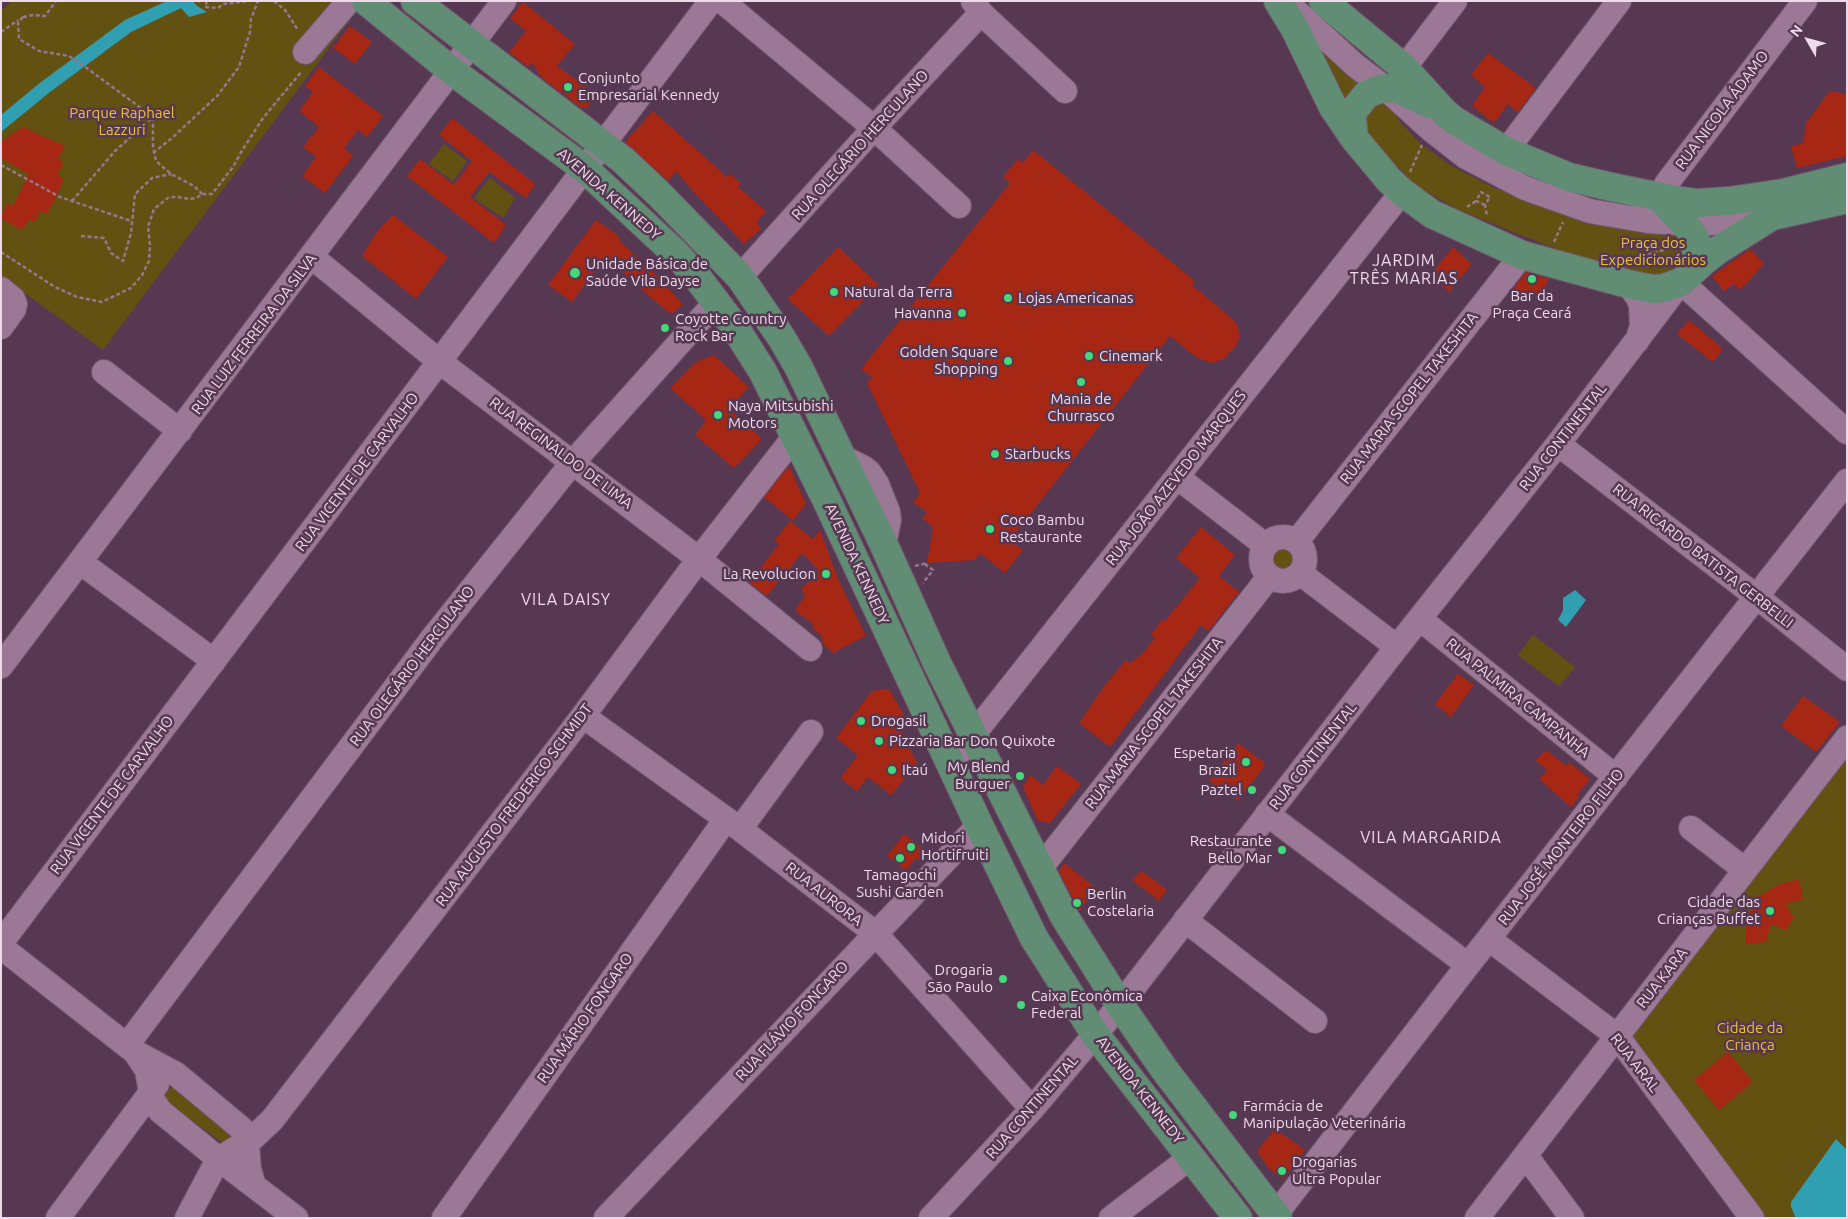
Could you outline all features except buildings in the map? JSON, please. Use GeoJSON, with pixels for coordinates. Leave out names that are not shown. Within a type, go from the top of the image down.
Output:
{"type":"FeatureCollection","features":[{"type":"Feature","properties":{"kind":"main road","name":"AVENIDA KENNEDY"},"geometry":{"type":"LineString","coordinates":[[366,1],[452,71],[585,169],[675,252],[716,302],[762,372],[795,436],[853,554],[978,825],[1034,938],[1096,1034],[1238,1218]]}},
{"type":"Feature","properties":{"kind":"main road","name":"AVENIDA KENNEDY"},"geometry":{"type":"LineString","coordinates":[[416,1],[604,144],[658,193],[740,278],[781,337],[798,366],[884,546],[937,663],[1039,870],[1073,933],[1164,1069],[1277,1217]]}},
{"type":"Feature","properties":{"kind":"main road"},"geometry":{"type":"LineString","coordinates":[[1278,1],[1295,29],[1333,107],[1354,138],[1380,170],[1402,192],[1432,214],[1465,230],[1534,258],[1619,282],[1658,288],[1672,287],[1718,250],[1772,216],[1847,199]]}},
{"type":"Feature","properties":{"kind":"main road"},"geometry":{"type":"LineString","coordinates":[[1324,1],[1404,68],[1437,125]]}},
{"type":"Feature","properties":{"kind":"main road"},"geometry":{"type":"LineString","coordinates":[[1354,138],[1352,117],[1354,110],[1366,95],[1385,87],[1404,90],[1437,125],[1464,127],[1506,151],[1570,177],[1659,197],[1697,203],[1729,201],[1783,193],[1847,177]]}},
{"type":"Feature","properties":{"kind":"main road"},"geometry":{"type":"LineString","coordinates":[[1659,197],[1690,232],[1697,250],[1686,277]]}},
{"type":"Feature","properties":{"kind":"street"},"geometry":{"type":"LineString","coordinates":[[306,52],[349,1]]}},
{"type":"Feature","properties":{"kind":"street","name":"RUA LUIZ FERREIRA DA SILVA"},"geometry":{"type":"LineString","coordinates":[[1,666],[180,432],[504,1]]}},
{"type":"Feature","properties":{"kind":"street","name":"RUA VICENTE DE CARVALHO"},"geometry":{"type":"LineString","coordinates":[[1,943],[711,1]]}},
{"type":"Feature","properties":{"kind":"street"},"geometry":{"type":"LineString","coordinates":[[722,1],[874,128],[959,206]]}},
{"type":"Feature","properties":{"kind":"street"},"geometry":{"type":"LineString","coordinates":[[1285,1],[1356,66],[1385,87]]}},
{"type":"Feature","properties":{"kind":"street"},"geometry":{"type":"LineString","coordinates":[[1314,1],[1375,69],[1385,87]]}},
{"type":"Feature","properties":{"kind":"street"},"geometry":{"type":"LineString","coordinates":[[1404,68],[1455,1]]}},
{"type":"Feature","properties":{"kind":"street"},"geometry":{"type":"LineString","coordinates":[[1506,151],[1619,1]]}},
{"type":"Feature","properties":{"kind":"street","name":"RUA NICOLA ÁDAMO"},"geometry":{"type":"LineString","coordinates":[[1659,197],[1667,183],[1805,1]]}},
{"type":"Feature","properties":{"kind":"street"},"geometry":{"type":"LineString","coordinates":[[977,7],[1066,91]]}},
{"type":"Feature","properties":{"kind":"street","name":"RUA OLEGÁRIO HERCULANO"},"geometry":{"type":"LineString","coordinates":[[740,278],[874,128],[977,7]]}},
{"type":"Feature","properties":{"kind":"street"},"geometry":{"type":"LineString","coordinates":[[1437,125],[1469,150],[1524,174],[1608,199],[1634,203],[1659,197]]}},
{"type":"Feature","properties":{"kind":"street"},"geometry":{"type":"LineString","coordinates":[[1437,125],[1466,157],[1525,188],[1570,205],[1690,232],[1772,216]]}},
{"type":"Feature","properties":{"kind":"street","name":"RUA JOÃO AZEVEDO MARQUES"},"geometry":{"type":"LineString","coordinates":[[950,764],[1402,192]]}},
{"type":"Feature","properties":{"kind":"street","name":"RUA REGINALDO DE LIMA"},"geometry":{"type":"LineString","coordinates":[[312,257],[440,362],[699,559],[810,649]]}},
{"type":"Feature","properties":{"kind":"street","name":"RUA MARIA SCOPEL TAKESHITA"},"geometry":{"type":"LineString","coordinates":[[1296,541],[1534,258]]}},
{"type":"Feature","properties":{"kind":"street"},"geometry":{"type":"LineString","coordinates":[[1686,277],[1847,432]]}},
{"type":"Feature","properties":{"kind":"street","name":"RUA CONTINENTAL"},"geometry":{"type":"LineString","coordinates":[[931,1218],[1032,1109],[1120,1005],[1686,277]]}},
{"type":"Feature","properties":{"kind":"street"},"geometry":{"type":"LineString","coordinates":[[1619,282],[1639,299],[1642,312],[1642,326],[1637,342]]}},
{"type":"Feature","properties":{"kind":"street"},"geometry":{"type":"LineString","coordinates":[[1,327],[14,309],[8,296]]}},
{"type":"Feature","properties":{"kind":"street","name":"RUA OLEGÁRIO HERCULANO"},"geometry":{"type":"LineString","coordinates":[[131,1048],[434,636],[572,462],[716,302]]}},
{"type":"Feature","properties":{"kind":"street"},"geometry":{"type":"LineString","coordinates":[[104,372],[180,432]]}},
{"type":"Feature","properties":{"kind":"street","name":"RUA AUGUSTO FREDERICO SCHMIDT"},"geometry":{"type":"LineString","coordinates":[[220,1160],[247,1143],[265,1128],[277,1113],[583,716],[699,559],[795,436]]}},
{"type":"Feature","properties":{"kind":"street","name":"RUA RICARDO BATISTA GERBELLI"},"geometry":{"type":"LineString","coordinates":[[1558,444],[1757,597],[1847,669]]}},
{"type":"Feature","properties":{"kind":"street"},"geometry":{"type":"LineString","coordinates":[[1177,477],[1265,545]]}},
{"type":"Feature","properties":{"kind":"street","name":"RUA JOSÉ MONTEIRO FILHO"},"geometry":{"type":"LineString","coordinates":[[1277,1217],[1468,965],[1847,481]]}},
{"type":"Feature","properties":{"kind":"street"},"geometry":{"type":"LineString","coordinates":[[1276,537],[1290,538],[1296,541],[1304,552],[1304,566],[1300,573],[1295,578],[1282,581],[1269,576],[1261,565],[1261,551],[1265,545],[1276,537]]}},
{"type":"Feature","properties":{"kind":"street"},"geometry":{"type":"LineString","coordinates":[[80,562],[214,661]]}},
{"type":"Feature","properties":{"kind":"street"},"geometry":{"type":"LineString","coordinates":[[1300,573],[1397,647]]}},
{"type":"Feature","properties":{"kind":"street","name":"RUA MARIA SCOPEL TAKESHITA"},"geometry":{"type":"LineString","coordinates":[[1039,870],[1269,576]]}},
{"type":"Feature","properties":{"kind":"street","name":"RUA PALMIRA CAMPANHA"},"geometry":{"type":"LineString","coordinates":[[1420,619],[1616,777]]}},
{"type":"Feature","properties":{"kind":"street","name":"RUA AURORA"},"geometry":{"type":"LineString","coordinates":[[583,716],[733,824],[875,933],[1032,1109]]}},
{"type":"Feature","properties":{"kind":"street","name":"RUA MÁRIO FONGARO"},"geometry":{"type":"LineString","coordinates":[[444,1218],[733,824],[811,732]]}},
{"type":"Feature","properties":{"kind":"street","name":"RUA KARA"},"geometry":{"type":"LineString","coordinates":[[1477,1218],[1847,738]]}},
{"type":"Feature","properties":{"kind":"street"},"geometry":{"type":"LineString","coordinates":[[1267,814],[1468,965]]}},
{"type":"Feature","properties":{"kind":"street","name":"RUA FLÁVIO FONGARO"},"geometry":{"type":"LineString","coordinates":[[606,1218],[978,825]]}},
{"type":"Feature","properties":{"kind":"street"},"geometry":{"type":"LineString","coordinates":[[1691,828],[1745,870]]}},
{"type":"Feature","properties":{"kind":"street"},"geometry":{"type":"LineString","coordinates":[[1185,920],[1315,1021]]}},
{"type":"Feature","properties":{"kind":"street","name":"RUA ARAL"},"geometry":{"type":"LineString","coordinates":[[1489,939],[1617,1036],[1752,1218]]}},
{"type":"Feature","properties":{"kind":"street"},"geometry":{"type":"LineString","coordinates":[[1,947],[131,1048],[176,1074],[242,1129],[245,1133],[249,1169],[254,1186]]}},
{"type":"Feature","properties":{"kind":"street"},"geometry":{"type":"LineString","coordinates":[[131,1048],[147,1070],[150,1077],[150,1092],[154,1103],[160,1111],[296,1218]]}},
{"type":"Feature","properties":{"kind":"street"},"geometry":{"type":"LineString","coordinates":[[58,1218],[150,1092],[164,1078],[176,1074]]}},
{"type":"Feature","properties":{"kind":"street"},"geometry":{"type":"LineString","coordinates":[[1110,1218],[1191,1156]]}},
{"type":"Feature","properties":{"kind":"street"},"geometry":{"type":"LineString","coordinates":[[1526,1156],[1572,1218]]}},
{"type":"Feature","properties":{"kind":"street"},"geometry":{"type":"LineString","coordinates":[[186,1218],[211,1172],[220,1160]]}},
{"type":"Feature","properties":{"kind":"street"},"geometry":{"type":"LineString","coordinates":[[958,1189],[956,1204],[958,1218]]}},
{"type":"Feature","properties":{"kind":"path"},"geometry":{"type":"LineString","coordinates":[[1,32],[23,17],[33,14],[45,16],[56,1]]}},
{"type":"Feature","properties":{"kind":"path"},"geometry":{"type":"LineString","coordinates":[[207,1],[205,7],[218,8],[223,4],[250,1]]}},
{"type":"Feature","properties":{"kind":"path"},"geometry":{"type":"LineString","coordinates":[[153,152],[172,138],[217,96],[239,66],[250,32],[251,19],[258,1]]}},
{"type":"Feature","properties":{"kind":"path"},"geometry":{"type":"LineString","coordinates":[[1,252],[55,287],[77,297],[102,302],[130,288],[142,275],[149,261],[148,227],[154,208],[169,197],[189,200],[202,194],[212,194],[233,167],[254,130],[301,73],[307,59],[300,36],[285,10],[274,1]]}},
{"type":"Feature","properties":{"kind":"path"},"geometry":{"type":"LineString","coordinates":[[23,17],[18,22],[19,39],[39,51],[69,56],[153,116]]}},
{"type":"Feature","properties":{"kind":"path"},"geometry":{"type":"LineString","coordinates":[[153,116],[153,152],[156,161],[171,174],[194,186],[202,194]]}},
{"type":"Feature","properties":{"kind":"path"},"geometry":{"type":"LineString","coordinates":[[72,200],[115,151],[153,116]]}},
{"type":"Feature","properties":{"kind":"path"},"geometry":{"type":"LineString","coordinates":[[1402,192],[1437,125]]}},
{"type":"Feature","properties":{"kind":"path"},"geometry":{"type":"LineString","coordinates":[[1,166],[60,197],[131,221]]}},
{"type":"Feature","properties":{"kind":"path"},"geometry":{"type":"LineString","coordinates":[[81,236],[104,238],[111,253],[123,261],[131,233],[135,194],[152,178],[171,174]]}},
{"type":"Feature","properties":{"kind":"path"},"geometry":{"type":"LineString","coordinates":[[1481,192],[1490,197],[1485,205],[1476,201],[1481,192]]}},
{"type":"Feature","properties":{"kind":"path"},"geometry":{"type":"LineString","coordinates":[[1534,258],[1570,205]]}},
{"type":"Feature","properties":{"kind":"path"},"geometry":{"type":"LineString","coordinates":[[1619,282],[1636,259],[1690,232]]}},
{"type":"Feature","properties":{"kind":"path"},"geometry":{"type":"LineString","coordinates":[[921,584],[933,570],[926,565],[927,563]]}},
{"type":"Feature","properties":{"kind":"green space","name":"Parque Raphael Lazzuri"},"geometry":{"type":"Polygon","coordinates":[[[12,1],[334,1],[352,17],[103,350],[1,276],[1,11],[12,1]]]}},
{"type":"Feature","properties":{"kind":"green space"},"geometry":{"type":"Polygon","coordinates":[[[1297,21],[1363,76],[1339,104],[1297,21]]]}},
{"type":"Feature","properties":{"kind":"green space","name":"Praça dos Expedicionários"},"geometry":{"type":"Polygon","coordinates":[[[1382,101],[1393,103],[1398,120],[1421,144],[1448,164],[1494,188],[1544,199],[1589,224],[1629,225],[1662,229],[1682,237],[1684,252],[1676,265],[1670,270],[1654,276],[1639,274],[1566,253],[1457,209],[1424,190],[1411,180],[1370,140],[1365,128],[1366,118],[1374,104],[1382,101]]]}},
{"type":"Feature","properties":{"kind":"green space"},"geometry":{"type":"Polygon","coordinates":[[[444,144],[467,161],[453,181],[429,164],[444,144]]]}},
{"type":"Feature","properties":{"kind":"green space"},"geometry":{"type":"Polygon","coordinates":[[[490,178],[515,198],[503,218],[474,198],[490,178]]]}},
{"type":"Feature","properties":{"kind":"green space"},"geometry":{"type":"Polygon","coordinates":[[[1283,542],[1295,547],[1300,559],[1295,571],[1283,576],[1271,571],[1266,559],[1271,547],[1283,542]]]}},
{"type":"Feature","properties":{"kind":"green space"},"geometry":{"type":"Polygon","coordinates":[[[1533,635],[1575,667],[1559,686],[1518,655],[1533,635]]]}},
{"type":"Feature","properties":{"kind":"green space","name":"Cidade da Criança"},"geometry":{"type":"Polygon","coordinates":[[[1847,754],[1847,1218],[1765,1218],[1627,1036],[1847,754]]]}},
{"type":"Feature","properties":{"kind":"green space"},"geometry":{"type":"Polygon","coordinates":[[[173,1084],[238,1132],[227,1146],[163,1099],[173,1084]]]}},
{"type":"Feature","properties":{"kind":"water"},"geometry":{"type":"Polygon","coordinates":[[[167,1],[193,1],[207,12],[189,17],[181,8],[131,32],[50,92],[1,132],[1,115],[41,82],[125,20],[167,1]]]}},
{"type":"Feature","properties":{"kind":"water"},"geometry":{"type":"Polygon","coordinates":[[[1575,590],[1586,600],[1566,627],[1558,620],[1563,610],[1563,598],[1575,590]]]}},
{"type":"Feature","properties":{"kind":"water"},"geometry":{"type":"Polygon","coordinates":[[[1836,1139],[1847,1150],[1847,1218],[1796,1218],[1791,1202],[1836,1139]]]}},
{"type":"Feature","properties":{"kind":"place","name":"Conjunto Empresarial Kennedy"},"geometry":{"type":"Point","coordinates":[568,87]}},
{"type":"Feature","properties":{"kind":"place","name":"Unidade Básica de Saúde Vila Dayse"},"geometry":{"type":"Point","coordinates":[575,273]}},
{"type":"Feature","properties":{"kind":"place","name":"Bar da Praça Ceará"},"geometry":{"type":"Point","coordinates":[1532,279]}},
{"type":"Feature","properties":{"kind":"place","name":"Natural da Terra"},"geometry":{"type":"Point","coordinates":[834,292]}},
{"type":"Feature","properties":{"kind":"place","name":"Lojas Americanas"},"geometry":{"type":"Point","coordinates":[1008,298]}},
{"type":"Feature","properties":{"kind":"place","name":"Havanna"},"geometry":{"type":"Point","coordinates":[962,313]}},
{"type":"Feature","properties":{"kind":"place","name":"Coyotte Country Rock Bar"},"geometry":{"type":"Point","coordinates":[665,328]}},
{"type":"Feature","properties":{"kind":"place","name":"Cinemark"},"geometry":{"type":"Point","coordinates":[1089,356]}},
{"type":"Feature","properties":{"kind":"place","name":"Golden Square Shopping"},"geometry":{"type":"Point","coordinates":[1008,361]}},
{"type":"Feature","properties":{"kind":"place","name":"Mania de Churrasco"},"geometry":{"type":"Point","coordinates":[1081,382]}},
{"type":"Feature","properties":{"kind":"place","name":"Naya Mitsubishi Motors"},"geometry":{"type":"Point","coordinates":[718,415]}},
{"type":"Feature","properties":{"kind":"place","name":"Starbucks"},"geometry":{"type":"Point","coordinates":[995,454]}},
{"type":"Feature","properties":{"kind":"place","name":"Coco Bambu Restaurante"},"geometry":{"type":"Point","coordinates":[990,529]}},
{"type":"Feature","properties":{"kind":"place","name":"La Revolucion"},"geometry":{"type":"Point","coordinates":[826,574]}},
{"type":"Feature","properties":{"kind":"place","name":"Drogasil"},"geometry":{"type":"Point","coordinates":[861,721]}},
{"type":"Feature","properties":{"kind":"place","name":"Pizzaria Bar Don Quixote"},"geometry":{"type":"Point","coordinates":[879,741]}},
{"type":"Feature","properties":{"kind":"place","name":"Espetaria Brazil"},"geometry":{"type":"Point","coordinates":[1246,762]}},
{"type":"Feature","properties":{"kind":"place","name":"Itaú"},"geometry":{"type":"Point","coordinates":[892,770]}},
{"type":"Feature","properties":{"kind":"place","name":"My Blend Burguer"},"geometry":{"type":"Point","coordinates":[1020,776]}},
{"type":"Feature","properties":{"kind":"place","name":"Paztel"},"geometry":{"type":"Point","coordinates":[1252,790]}},
{"type":"Feature","properties":{"kind":"place","name":"Midori Hortifruiti"},"geometry":{"type":"Point","coordinates":[911,847]}},
{"type":"Feature","properties":{"kind":"place","name":"Restaurante Bello Mar"},"geometry":{"type":"Point","coordinates":[1282,850]}},
{"type":"Feature","properties":{"kind":"place","name":"Tamagochi Sushi Garden"},"geometry":{"type":"Point","coordinates":[900,858]}},
{"type":"Feature","properties":{"kind":"place","name":"Berlin Costelaria"},"geometry":{"type":"Point","coordinates":[1077,903]}},
{"type":"Feature","properties":{"kind":"place","name":"Cidade das Crianças Buffet"},"geometry":{"type":"Point","coordinates":[1770,911]}},
{"type":"Feature","properties":{"kind":"place","name":"Drogaria São Paulo"},"geometry":{"type":"Point","coordinates":[1003,979]}},
{"type":"Feature","properties":{"kind":"place","name":"Caixa Econômica Federal"},"geometry":{"type":"Point","coordinates":[1021,1005]}},
{"type":"Feature","properties":{"kind":"place","name":"Farmácia de Manipulação Veterinária"},"geometry":{"type":"Point","coordinates":[1233,1115]}},
{"type":"Feature","properties":{"kind":"place","name":"Drogarias Ultra Popular"},"geometry":{"type":"Point","coordinates":[1282,1171]}},
{"type":"Feature","properties":{"kind":"district","name":"JARDIM TRÊS MARIAS"},"geometry":{"type":"Point","coordinates":[1404,270]}},
{"type":"Feature","properties":{"kind":"district","name":"VILA DAISY"},"geometry":{"type":"Point","coordinates":[566,600]}},
{"type":"Feature","properties":{"kind":"district","name":"VILA MARGARIDA"},"geometry":{"type":"Point","coordinates":[1431,838]}}]}
